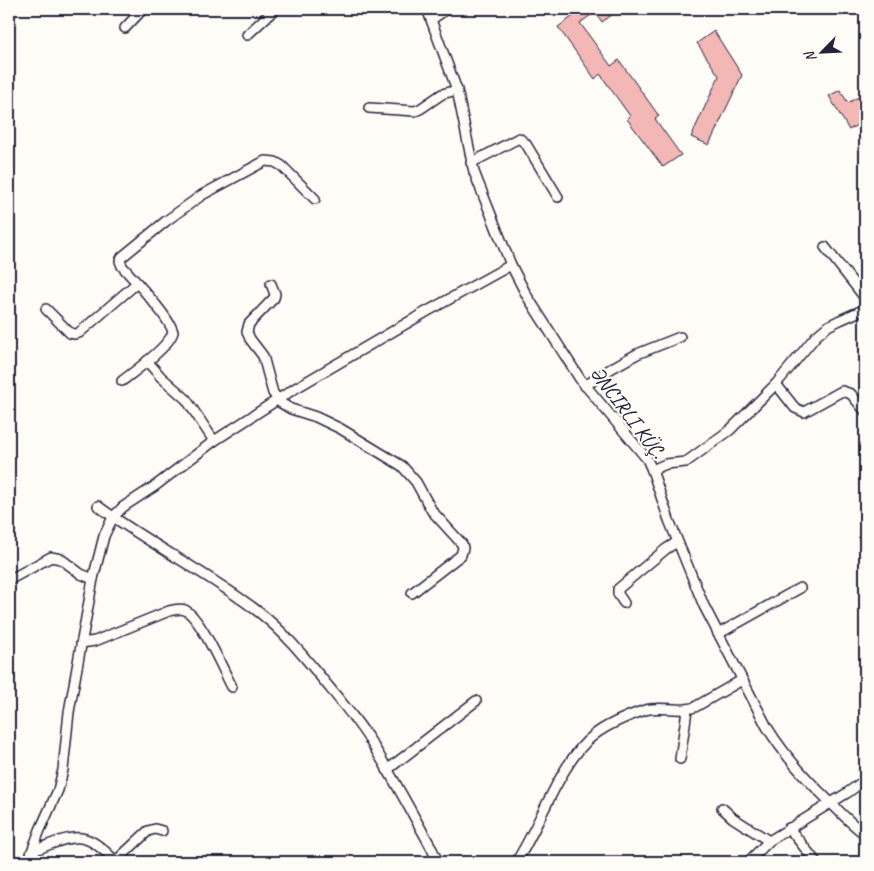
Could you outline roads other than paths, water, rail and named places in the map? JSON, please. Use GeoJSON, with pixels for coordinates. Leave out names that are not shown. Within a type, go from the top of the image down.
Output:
{"type":"FeatureCollection","features":[{"type":"Feature","properties":{"kind":"street"},"geometry":{"type":"LineString","coordinates":[[125,28],[143,9]]}},
{"type":"Feature","properties":{"kind":"street"},"geometry":{"type":"LineString","coordinates":[[247,35],[275,9]]}},
{"type":"Feature","properties":{"kind":"street","name":"ƏNCIRLI KÜÇ."},"geometry":{"type":"LineString","coordinates":[[428,9],[457,90],[471,163],[511,265],[527,296],[585,386],[641,451],[652,470],[677,542],[718,634],[774,739],[804,777],[856,828],[865,834]]}},
{"type":"Feature","properties":{"kind":"street"},"geometry":{"type":"LineString","coordinates":[[432,19],[447,9]]}},
{"type":"Feature","properties":{"kind":"street"},"geometry":{"type":"LineString","coordinates":[[369,108],[414,111],[442,94],[457,90]]}},
{"type":"Feature","properties":{"kind":"street"},"geometry":{"type":"LineString","coordinates":[[471,163],[519,138],[526,144],[558,197]]}},
{"type":"Feature","properties":{"kind":"street"},"geometry":{"type":"LineString","coordinates":[[122,381],[170,339],[173,332],[168,323],[122,266],[120,261],[122,257],[166,221],[202,195],[265,161],[275,162],[282,166],[315,199]]}},
{"type":"Feature","properties":{"kind":"street"},"geometry":{"type":"LineString","coordinates":[[825,247],[865,298]]}},
{"type":"Feature","properties":{"kind":"street"},"geometry":{"type":"LineString","coordinates":[[28,862],[58,790],[63,770],[70,712],[93,580],[104,536],[113,517],[123,507],[155,486],[214,441],[277,400],[426,312],[511,265]]}},
{"type":"Feature","properties":{"kind":"street"},"geometry":{"type":"LineString","coordinates":[[46,309],[70,333],[79,333],[136,283]]}},
{"type":"Feature","properties":{"kind":"street"},"geometry":{"type":"LineString","coordinates":[[271,284],[275,294],[274,298],[249,324],[246,332],[263,356],[277,400],[291,409],[316,417],[341,429],[402,466],[416,482],[432,511],[462,544],[461,555],[412,593]]}},
{"type":"Feature","properties":{"kind":"street"},"geometry":{"type":"LineString","coordinates":[[652,470],[666,464],[686,462],[730,430],[776,384],[810,342],[823,330],[840,320],[865,310]]}},
{"type":"Feature","properties":{"kind":"street"},"geometry":{"type":"LineString","coordinates":[[585,386],[637,354],[680,337]]}},
{"type":"Feature","properties":{"kind":"street"},"geometry":{"type":"LineString","coordinates":[[147,361],[161,377],[186,399],[214,441]]}},
{"type":"Feature","properties":{"kind":"street"},"geometry":{"type":"LineString","coordinates":[[776,384],[799,411],[804,412],[842,391],[851,394],[865,411]]}},
{"type":"Feature","properties":{"kind":"street"},"geometry":{"type":"LineString","coordinates":[[98,506],[127,527],[234,594],[272,623],[305,657],[368,737],[438,862]]}},
{"type":"Feature","properties":{"kind":"street"},"geometry":{"type":"LineString","coordinates":[[624,603],[618,594],[618,589],[677,542]]}},
{"type":"Feature","properties":{"kind":"street"},"geometry":{"type":"LineString","coordinates":[[9,580],[51,557],[61,559],[81,574],[93,580]]}},
{"type":"Feature","properties":{"kind":"street"},"geometry":{"type":"LineString","coordinates":[[718,634],[800,588]]}},
{"type":"Feature","properties":{"kind":"street"},"geometry":{"type":"LineString","coordinates":[[81,643],[95,641],[169,611],[184,610],[192,616],[202,629],[232,687]]}},
{"type":"Feature","properties":{"kind":"street"},"geometry":{"type":"LineString","coordinates":[[516,862],[562,776],[580,751],[594,736],[611,725],[645,710],[662,708],[687,710],[695,707],[742,680]]}},
{"type":"Feature","properties":{"kind":"street"},"geometry":{"type":"LineString","coordinates":[[387,770],[476,701]]}},
{"type":"Feature","properties":{"kind":"street"},"geometry":{"type":"LineString","coordinates":[[680,759],[687,710]]}},
{"type":"Feature","properties":{"kind":"street"},"geometry":{"type":"LineString","coordinates":[[748,862],[769,841],[831,804],[865,780]]}},
{"type":"Feature","properties":{"kind":"street"},"geometry":{"type":"LineString","coordinates":[[722,808],[733,818],[769,841]]}},
{"type":"Feature","properties":{"kind":"street"},"geometry":{"type":"LineString","coordinates":[[789,828],[816,862]]}},
{"type":"Feature","properties":{"kind":"street"},"geometry":{"type":"LineString","coordinates":[[32,851],[70,838],[81,837],[98,845],[116,862],[148,831],[162,830]]}}]}
